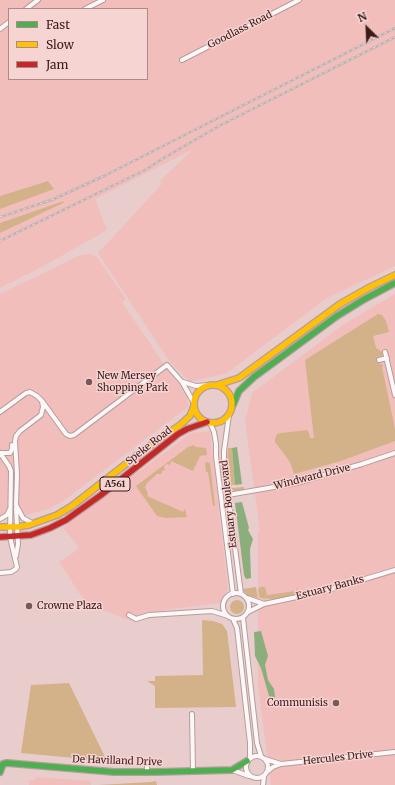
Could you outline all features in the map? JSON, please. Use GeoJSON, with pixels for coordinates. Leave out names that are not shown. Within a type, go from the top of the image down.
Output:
{"type":"FeatureCollection","features":[{"type":"Feature","properties":{"kind":"main road"},"geometry":{"type":"LineString","coordinates":[[210,385],[226,383],[244,376],[335,308],[395,274]]}},
{"type":"Feature","properties":{"kind":"main road"},"geometry":{"type":"LineString","coordinates":[[229,414],[239,391],[247,383],[339,315],[395,283]]}},
{"type":"Feature","properties":{"kind":"main road"},"geometry":{"type":"LineString","coordinates":[[335,308],[339,315]]}},
{"type":"Feature","properties":{"kind":"main road"},"geometry":{"type":"LineString","coordinates":[[217,384],[227,390],[230,394],[233,405]]}},
{"type":"Feature","properties":{"kind":"main road","name":"A561"},"geometry":{"type":"LineString","coordinates":[[194,405],[195,397],[198,391],[203,387],[210,385]]}},
{"type":"Feature","properties":{"kind":"main road"},"geometry":{"type":"LineString","coordinates":[[194,405],[198,416],[208,422]]}},
{"type":"Feature","properties":{"kind":"main road","name":"Speke Road"},"geometry":{"type":"LineString","coordinates":[[0,527],[10,528],[35,524],[72,506],[180,425],[190,416],[194,405]]}},
{"type":"Feature","properties":{"kind":"main road","name":"A561"},"geometry":{"type":"LineString","coordinates":[[208,422],[221,422],[229,414]]}},
{"type":"Feature","properties":{"kind":"main road","name":"Speke Road"},"geometry":{"type":"LineString","coordinates":[[0,537],[26,535],[50,528],[66,520],[101,495],[178,434],[187,429],[208,422]]}},
{"type":"Feature","properties":{"kind":"main road","name":"De Havilland Drive"},"geometry":{"type":"LineString","coordinates":[[0,772],[3,764],[7,763],[100,771],[146,772],[232,770],[249,760]]}},
{"type":"Feature","properties":{"kind":"street"},"geometry":{"type":"LineString","coordinates":[[27,8],[38,0]]}},
{"type":"Feature","properties":{"kind":"street"},"geometry":{"type":"LineString","coordinates":[[87,8],[103,0]]}},
{"type":"Feature","properties":{"kind":"street","name":"Goodlass Road"},"geometry":{"type":"LineString","coordinates":[[182,60],[299,0]]}},
{"type":"Feature","properties":{"kind":"street"},"geometry":{"type":"LineString","coordinates":[[0,29],[8,23]]}},
{"type":"Feature","properties":{"kind":"street"},"geometry":{"type":"LineString","coordinates":[[385,352],[395,395]]}},
{"type":"Feature","properties":{"kind":"street"},"geometry":{"type":"LineString","coordinates":[[379,360],[387,358]]}},
{"type":"Feature","properties":{"kind":"street"},"geometry":{"type":"LineString","coordinates":[[0,412],[26,393],[34,393],[66,434],[70,436],[74,435],[167,365],[182,382],[194,405]]}},
{"type":"Feature","properties":{"kind":"street"},"geometry":{"type":"LineString","coordinates":[[182,382],[196,386],[210,385]]}},
{"type":"Feature","properties":{"kind":"street"},"geometry":{"type":"LineString","coordinates":[[41,415],[43,407],[42,402]]}},
{"type":"Feature","properties":{"kind":"street"},"geometry":{"type":"LineString","coordinates":[[15,559],[18,544],[16,505],[16,436],[20,431],[41,415],[50,412]]}},
{"type":"Feature","properties":{"kind":"street","name":"Estuary Boulevard"},"geometry":{"type":"LineString","coordinates":[[229,414],[224,451],[241,594]]}},
{"type":"Feature","properties":{"kind":"street","name":"Estuary Boulevard"},"geometry":{"type":"LineString","coordinates":[[208,422],[214,432],[216,444],[216,456],[233,594]]}},
{"type":"Feature","properties":{"kind":"street"},"geometry":{"type":"LineString","coordinates":[[0,453],[10,453],[12,443],[15,441]]}},
{"type":"Feature","properties":{"kind":"street"},"geometry":{"type":"LineString","coordinates":[[0,453],[11,471],[10,537],[17,567],[11,572],[0,573]]}},
{"type":"Feature","properties":{"kind":"street","name":"Windward Drive"},"geometry":{"type":"LineString","coordinates":[[228,494],[298,482],[395,453]]}},
{"type":"Feature","properties":{"kind":"street"},"geometry":{"type":"LineString","coordinates":[[16,505],[23,518],[35,524]]}},
{"type":"Feature","properties":{"kind":"street"},"geometry":{"type":"LineString","coordinates":[[0,519],[7,514],[11,507]]}},
{"type":"Feature","properties":{"kind":"street"},"geometry":{"type":"LineString","coordinates":[[18,544],[21,538],[26,535]]}},
{"type":"Feature","properties":{"kind":"street","name":"Estuary Banks"},"geometry":{"type":"LineString","coordinates":[[248,612],[264,604],[309,595],[395,570]]}},
{"type":"Feature","properties":{"kind":"street"},"geometry":{"type":"LineString","coordinates":[[228,616],[224,610],[224,605],[226,599],[233,594],[241,594],[247,598],[264,604]]}},
{"type":"Feature","properties":{"kind":"street"},"geometry":{"type":"LineString","coordinates":[[129,615],[136,619],[149,615],[212,611],[234,619],[243,618],[248,612],[249,605],[247,598]]}},
{"type":"Feature","properties":{"kind":"street"},"geometry":{"type":"LineString","coordinates":[[212,611],[224,605]]}},
{"type":"Feature","properties":{"kind":"street"},"geometry":{"type":"LineString","coordinates":[[243,618],[257,743],[263,758],[269,766],[264,777],[263,785]]}},
{"type":"Feature","properties":{"kind":"street"},"geometry":{"type":"LineString","coordinates":[[234,619],[237,628],[250,744],[249,760],[246,768],[250,776],[256,779],[264,777]]}},
{"type":"Feature","properties":{"kind":"street"},"geometry":{"type":"LineString","coordinates":[[192,714],[193,771]]}},
{"type":"Feature","properties":{"kind":"street","name":"Hercules Drive"},"geometry":{"type":"LineString","coordinates":[[267,772],[273,767],[281,764],[395,752]]}},
{"type":"Feature","properties":{"kind":"street"},"geometry":{"type":"LineString","coordinates":[[249,760],[254,756],[263,758]]}},
{"type":"Feature","properties":{"kind":"street","name":"Hercules Drive"},"geometry":{"type":"LineString","coordinates":[[263,758],[281,764]]}},
{"type":"Feature","properties":{"kind":"street"},"geometry":{"type":"LineString","coordinates":[[146,772],[147,763]]}},
{"type":"Feature","properties":{"kind":"street","name":"De Havilland Drive"},"geometry":{"type":"LineString","coordinates":[[232,770],[250,776]]}},
{"type":"Feature","properties":{"kind":"street"},"geometry":{"type":"LineString","coordinates":[[256,779],[257,785]]}},
{"type":"Feature","properties":{"kind":"shaded area"},"geometry":{"type":"Polygon","coordinates":[[[0,0],[395,0],[395,266],[327,298],[227,373],[190,382],[170,362],[98,253],[162,184],[160,181],[192,150],[95,199],[107,230],[42,267],[0,288],[0,233],[63,202],[0,223],[0,209],[54,188],[48,181],[0,196],[0,0]]]}},
{"type":"Feature","properties":{"kind":"shaded area"},"geometry":{"type":"Polygon","coordinates":[[[48,181],[54,189],[0,209],[0,196],[48,181]]]}},
{"type":"Feature","properties":{"kind":"shaded area"},"geometry":{"type":"Polygon","coordinates":[[[64,201],[63,203],[0,233],[0,223],[64,201]]]}},
{"type":"Feature","properties":{"kind":"shaded area","name":"New Mersey Shopping Park"},"geometry":{"type":"Polygon","coordinates":[[[89,254],[96,256],[126,299],[122,302],[168,370],[187,394],[188,407],[63,501],[49,509],[26,515],[0,518],[0,294],[81,255],[89,254]]]}},
{"type":"Feature","properties":{"kind":"shaded area"},"geometry":{"type":"Polygon","coordinates":[[[395,294],[395,785],[271,785],[258,686],[258,532],[260,531],[245,421],[252,393],[344,324],[395,294]]]}},
{"type":"Feature","properties":{"kind":"shaded area"},"geometry":{"type":"Polygon","coordinates":[[[378,314],[382,315],[386,321],[389,332],[373,336],[376,348],[382,352],[383,356],[377,357],[379,363],[383,365],[382,367],[395,429],[395,441],[341,461],[294,474],[290,462],[275,442],[275,439],[277,434],[307,430],[310,438],[314,438],[305,360],[378,314]]]}},
{"type":"Feature","properties":{"kind":"shaded area"},"geometry":{"type":"Polygon","coordinates":[[[210,431],[228,590],[220,603],[157,611],[156,617],[134,622],[87,604],[59,562],[79,547],[63,528],[191,433],[210,431]]]}},
{"type":"Feature","properties":{"kind":"shaded area"},"geometry":{"type":"Polygon","coordinates":[[[194,445],[195,447],[206,448],[207,455],[200,456],[193,471],[171,461],[170,465],[167,464],[164,466],[165,471],[163,470],[161,474],[157,474],[147,483],[145,487],[148,494],[147,496],[183,512],[185,509],[187,517],[166,518],[157,516],[136,486],[188,447],[194,445]]]}},
{"type":"Feature","properties":{"kind":"shaded area"},"geometry":{"type":"Polygon","coordinates":[[[237,447],[242,484],[235,485],[232,448],[237,447]]]}},
{"type":"Feature","properties":{"kind":"shaded area"},"geometry":{"type":"Polygon","coordinates":[[[228,448],[232,448],[235,485],[232,485],[232,488],[244,487],[244,490],[235,491],[230,488],[227,464],[228,448]]]}},
{"type":"Feature","properties":{"kind":"shaded area"},"geometry":{"type":"Polygon","coordinates":[[[205,463],[210,463],[215,506],[213,506],[208,472],[206,472],[205,463]]]}},
{"type":"Feature","properties":{"kind":"shaded area"},"geometry":{"type":"Polygon","coordinates":[[[242,502],[249,528],[248,530],[253,539],[250,549],[251,578],[246,579],[244,575],[235,503],[242,502]]]}},
{"type":"Feature","properties":{"kind":"shaded area"},"geometry":{"type":"Polygon","coordinates":[[[256,587],[258,598],[248,596],[242,589],[256,587]]]}},
{"type":"Feature","properties":{"kind":"shaded area"},"geometry":{"type":"Polygon","coordinates":[[[260,587],[265,587],[267,595],[296,591],[297,587],[298,594],[273,599],[260,598],[258,590],[260,587]]]}},
{"type":"Feature","properties":{"kind":"shaded area"},"geometry":{"type":"Polygon","coordinates":[[[237,600],[242,602],[244,607],[242,612],[237,614],[232,612],[230,607],[232,602],[237,600]]]}},
{"type":"Feature","properties":{"kind":"shaded area"},"geometry":{"type":"Polygon","coordinates":[[[202,620],[222,624],[227,631],[236,707],[155,708],[155,686],[147,681],[155,681],[155,676],[203,675],[202,620]]]}},
{"type":"Feature","properties":{"kind":"shaded area"},"geometry":{"type":"Polygon","coordinates":[[[261,631],[268,656],[265,665],[268,680],[274,689],[275,697],[273,700],[269,696],[261,668],[255,656],[254,632],[261,631]]]}},
{"type":"Feature","properties":{"kind":"shaded area"},"geometry":{"type":"Polygon","coordinates":[[[69,683],[107,761],[21,753],[31,685],[69,683]]]}},
{"type":"Feature","properties":{"kind":"shaded area"},"geometry":{"type":"Polygon","coordinates":[[[35,777],[91,781],[91,785],[29,785],[29,780],[35,780],[35,777]]]}},
{"type":"Feature","properties":{"kind":"shaded area"},"geometry":{"type":"Polygon","coordinates":[[[156,781],[157,785],[98,785],[151,782],[156,781]]]}},
{"type":"Feature","properties":{"kind":"railway"},"geometry":{"type":"LineString","coordinates":[[0,217],[54,199],[104,176],[395,28]]}},
{"type":"Feature","properties":{"kind":"railway"},"geometry":{"type":"LineString","coordinates":[[0,241],[147,169],[219,126],[395,37]]}},
{"type":"Feature","properties":{"kind":"traffic: fast"},"geometry":{"type":"LineString","coordinates":[[233,405],[239,391],[254,377],[337,316],[395,283]]}},
{"type":"Feature","properties":{"kind":"traffic: fast"},"geometry":{"type":"LineString","coordinates":[[0,772],[3,764],[7,763],[114,772],[156,772],[232,770],[247,761]]}},
{"type":"Feature","properties":{"kind":"traffic: slow"},"geometry":{"type":"LineString","coordinates":[[217,385],[239,378],[340,304],[395,275]]}},
{"type":"Feature","properties":{"kind":"traffic: slow"},"geometry":{"type":"LineString","coordinates":[[209,385],[217,385],[227,390],[231,397],[232,404],[231,411],[227,418],[217,423],[209,423],[199,418],[197,415],[194,408],[194,400],[199,390],[202,388],[209,385]]}},
{"type":"Feature","properties":{"kind":"traffic: slow"},"geometry":{"type":"LineString","coordinates":[[0,527],[29,525],[57,515],[72,506],[145,449],[180,425],[190,416],[194,406]]}},
{"type":"Feature","properties":{"kind":"traffic: jam"},"geometry":{"type":"LineString","coordinates":[[0,537],[31,535],[66,520],[101,495],[178,434],[207,422]]}},
{"type":"Feature","properties":{"kind":"place","name":"New Mersey Shopping Park"},"geometry":{"type":"Point","coordinates":[89,382]}},
{"type":"Feature","properties":{"kind":"place","name":"Crowne Plaza"},"geometry":{"type":"Point","coordinates":[29,606]}},
{"type":"Feature","properties":{"kind":"place","name":"Communisis"},"geometry":{"type":"Point","coordinates":[336,703]}}]}
